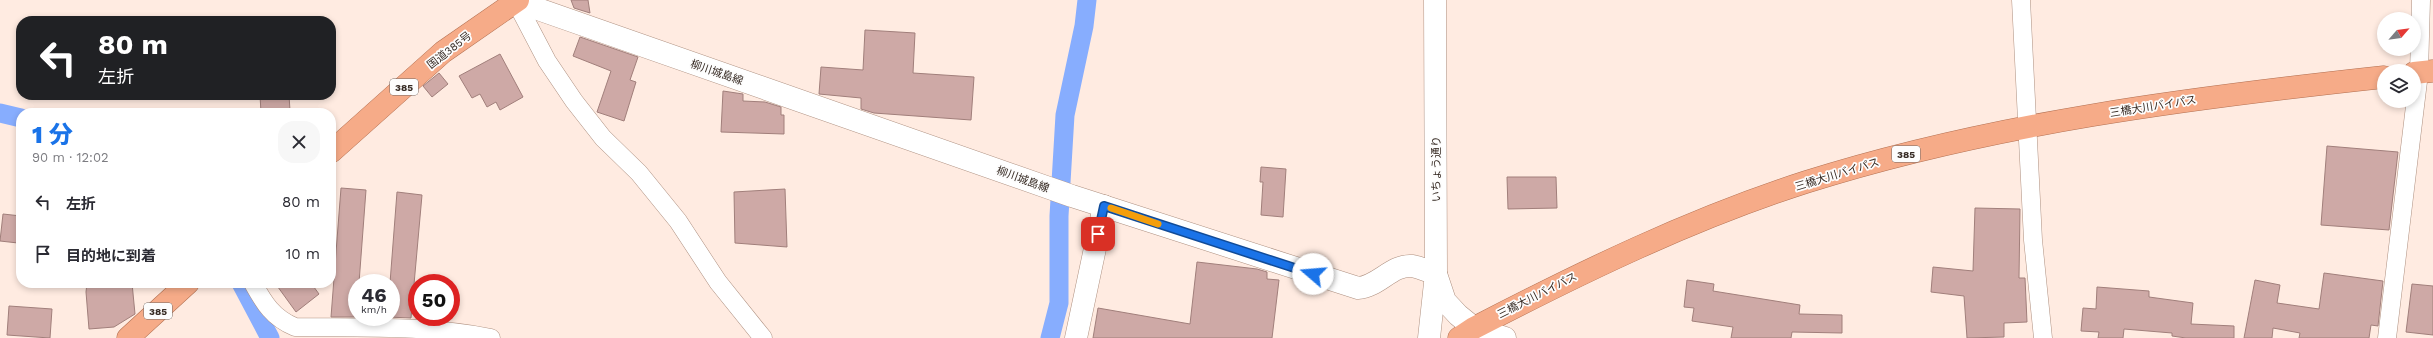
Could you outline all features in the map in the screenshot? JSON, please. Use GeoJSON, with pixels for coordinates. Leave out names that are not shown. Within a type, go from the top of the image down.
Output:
{"type":"FeatureCollection","features":[{"type":"Feature","properties":{"kind":"highway","name":"国道385号"},"geometry":{"type":"LineString","coordinates":[[336,148],[443,52],[514,2]]}},
{"type":"Feature","properties":{"kind":"highway","name":"三橋大川バイパス"},"geometry":{"type":"LineString","coordinates":[[1467,333],[1601,264],[1698,222],[1805,182],[1922,149],[2121,110],[2273,89],[2377,78]]}},
{"type":"Feature","properties":{"kind":"highway","name":"385"},"geometry":{"type":"LineString","coordinates":[[128,338],[183,288]]}},
{"type":"Feature","properties":{"kind":"main road","name":"いちょう通り"},"geometry":{"type":"LineString","coordinates":[[1429,338],[1436,274],[1435,0]]}},
{"type":"Feature","properties":{"kind":"main road","name":"柳川城島線"},"geometry":{"type":"LineString","coordinates":[[514,2],[1051,189],[1358,288],[1368,288],[1402,267],[1412,266],[1436,274]]}},
{"type":"Feature","properties":{"kind":"main road"},"geometry":{"type":"LineString","coordinates":[[1076,338],[1104,206]]}},
{"type":"Feature","properties":{"kind":"main road"},"geometry":{"type":"LineString","coordinates":[[1436,274],[1446,301],[1467,333],[1505,338]]}},
{"type":"Feature","properties":{"kind":"street"},"geometry":{"type":"LineString","coordinates":[[2021,0],[2033,240],[2043,338]]}},
{"type":"Feature","properties":{"kind":"street"},"geometry":{"type":"LineString","coordinates":[[2387,338],[2422,72],[2420,0]]}},
{"type":"Feature","properties":{"kind":"street"},"geometry":{"type":"LineString","coordinates":[[514,2],[547,61],[574,101],[603,138],[639,173],[678,222],[718,282],[763,338]]}},
{"type":"Feature","properties":{"kind":"street"},"geometry":{"type":"LineString","coordinates":[[256,288],[271,312],[282,322],[295,327],[411,328],[464,333],[491,338]]}},
{"type":"Feature","properties":{"kind":"building"},"geometry":{"type":"Polygon","coordinates":[[[571,0],[588,0],[590,13],[574,8],[571,0]]]}},
{"type":"Feature","properties":{"kind":"building"},"geometry":{"type":"Polygon","coordinates":[[[865,30],[915,33],[913,73],[974,77],[971,120],[874,113],[861,109],[861,98],[819,94],[821,67],[863,70],[865,30]]]}},
{"type":"Feature","properties":{"kind":"building"},"geometry":{"type":"Polygon","coordinates":[[[580,37],[638,57],[630,80],[636,82],[624,121],[597,112],[611,71],[573,56],[580,37]]]}},
{"type":"Feature","properties":{"kind":"building"},"geometry":{"type":"Polygon","coordinates":[[[500,54],[523,97],[500,110],[496,102],[487,107],[480,94],[472,98],[459,76],[500,54]]]}},
{"type":"Feature","properties":{"kind":"building"},"geometry":{"type":"Polygon","coordinates":[[[439,73],[448,84],[432,97],[423,86],[439,73]]]}},
{"type":"Feature","properties":{"kind":"building"},"geometry":{"type":"Polygon","coordinates":[[[723,91],[743,94],[743,101],[765,102],[781,107],[781,115],[784,115],[784,134],[721,132],[723,91]]]}},
{"type":"Feature","properties":{"kind":"building"},"geometry":{"type":"Polygon","coordinates":[[[260,100],[289,100],[290,108],[261,108],[260,100]]]}},
{"type":"Feature","properties":{"kind":"building"},"geometry":{"type":"Polygon","coordinates":[[[2327,146],[2398,152],[2389,230],[2321,225],[2327,146]]]}},
{"type":"Feature","properties":{"kind":"building"},"geometry":{"type":"Polygon","coordinates":[[[1261,167],[1286,169],[1283,217],[1261,215],[1263,182],[1260,182],[1261,167]]]}},
{"type":"Feature","properties":{"kind":"building"},"geometry":{"type":"Polygon","coordinates":[[[1507,177],[1556,177],[1557,208],[1508,209],[1507,177]]]}},
{"type":"Feature","properties":{"kind":"building"},"geometry":{"type":"Polygon","coordinates":[[[341,188],[366,190],[360,274],[348,274],[348,317],[331,317],[333,288],[336,288],[336,252],[341,188]]]}},
{"type":"Feature","properties":{"kind":"building"},"geometry":{"type":"Polygon","coordinates":[[[785,189],[787,247],[735,243],[734,192],[785,189]]]}},
{"type":"Feature","properties":{"kind":"building"},"geometry":{"type":"Polygon","coordinates":[[[397,192],[422,195],[415,274],[408,274],[408,318],[400,318],[400,274],[391,274],[397,192]]]}},
{"type":"Feature","properties":{"kind":"building"},"geometry":{"type":"Polygon","coordinates":[[[1975,208],[2020,209],[2019,278],[2025,278],[2027,322],[2004,323],[2004,337],[1967,338],[1964,296],[1931,292],[1933,267],[1973,271],[1975,208]]]}},
{"type":"Feature","properties":{"kind":"building"},"geometry":{"type":"Polygon","coordinates":[[[3,214],[16,215],[16,243],[0,241],[3,214]]]}},
{"type":"Feature","properties":{"kind":"building"},"geometry":{"type":"Polygon","coordinates":[[[1197,262],[1257,269],[1267,272],[1267,279],[1279,280],[1272,338],[1093,338],[1098,308],[1190,324],[1197,262]]]}},
{"type":"Feature","properties":{"kind":"building"},"geometry":{"type":"Polygon","coordinates":[[[2324,273],[2383,281],[2378,326],[2371,325],[2369,338],[2299,338],[2300,333],[2273,328],[2272,338],[2244,338],[2255,280],[2280,285],[2277,303],[2319,309],[2324,273]]]}},
{"type":"Feature","properties":{"kind":"building"},"geometry":{"type":"Polygon","coordinates":[[[1687,280],[1714,284],[1713,291],[1800,305],[1799,314],[1842,315],[1842,333],[1792,332],[1791,338],[1731,338],[1733,327],[1692,321],[1694,308],[1684,307],[1687,280]]]}},
{"type":"Feature","properties":{"kind":"building"},"geometry":{"type":"Polygon","coordinates":[[[2412,284],[2433,286],[2433,335],[2406,332],[2412,284]]]}},
{"type":"Feature","properties":{"kind":"building"},"geometry":{"type":"Polygon","coordinates":[[[2097,287],[2149,291],[2149,297],[2193,303],[2191,324],[2234,326],[2234,338],[2186,338],[2172,336],[2172,333],[2124,329],[2123,338],[2098,338],[2099,332],[2081,331],[2083,308],[2096,309],[2097,287]]]}},
{"type":"Feature","properties":{"kind":"building"},"geometry":{"type":"Polygon","coordinates":[[[86,288],[132,288],[135,314],[114,327],[89,329],[86,288]]]}},
{"type":"Feature","properties":{"kind":"building"},"geometry":{"type":"Polygon","coordinates":[[[279,288],[315,288],[319,294],[296,312],[279,288]]]}},
{"type":"Feature","properties":{"kind":"building"},"geometry":{"type":"Polygon","coordinates":[[[9,306],[52,309],[50,338],[7,335],[9,306]]]}},
{"type":"Feature","properties":{"kind":"waterway"},"geometry":{"type":"LineString","coordinates":[[1050,338],[1059,303],[1059,216],[1065,115],[1084,26],[1087,0]]}},
{"type":"Feature","properties":{"kind":"waterway"},"geometry":{"type":"LineString","coordinates":[[0,113],[16,117]]}},
{"type":"Feature","properties":{"kind":"waterway"},"geometry":{"type":"LineString","coordinates":[[244,288],[270,338]]}},
{"type":"Feature","properties":{"kind":"slow traffic"},"geometry":{"type":"LineString","coordinates":[[1111,208],[1158,224]]}},
{"type":"Feature","properties":{"kind":"route"},"geometry":{"type":"LineString","coordinates":[[1098,234],[1104,206],[1313,274]]}}]}
